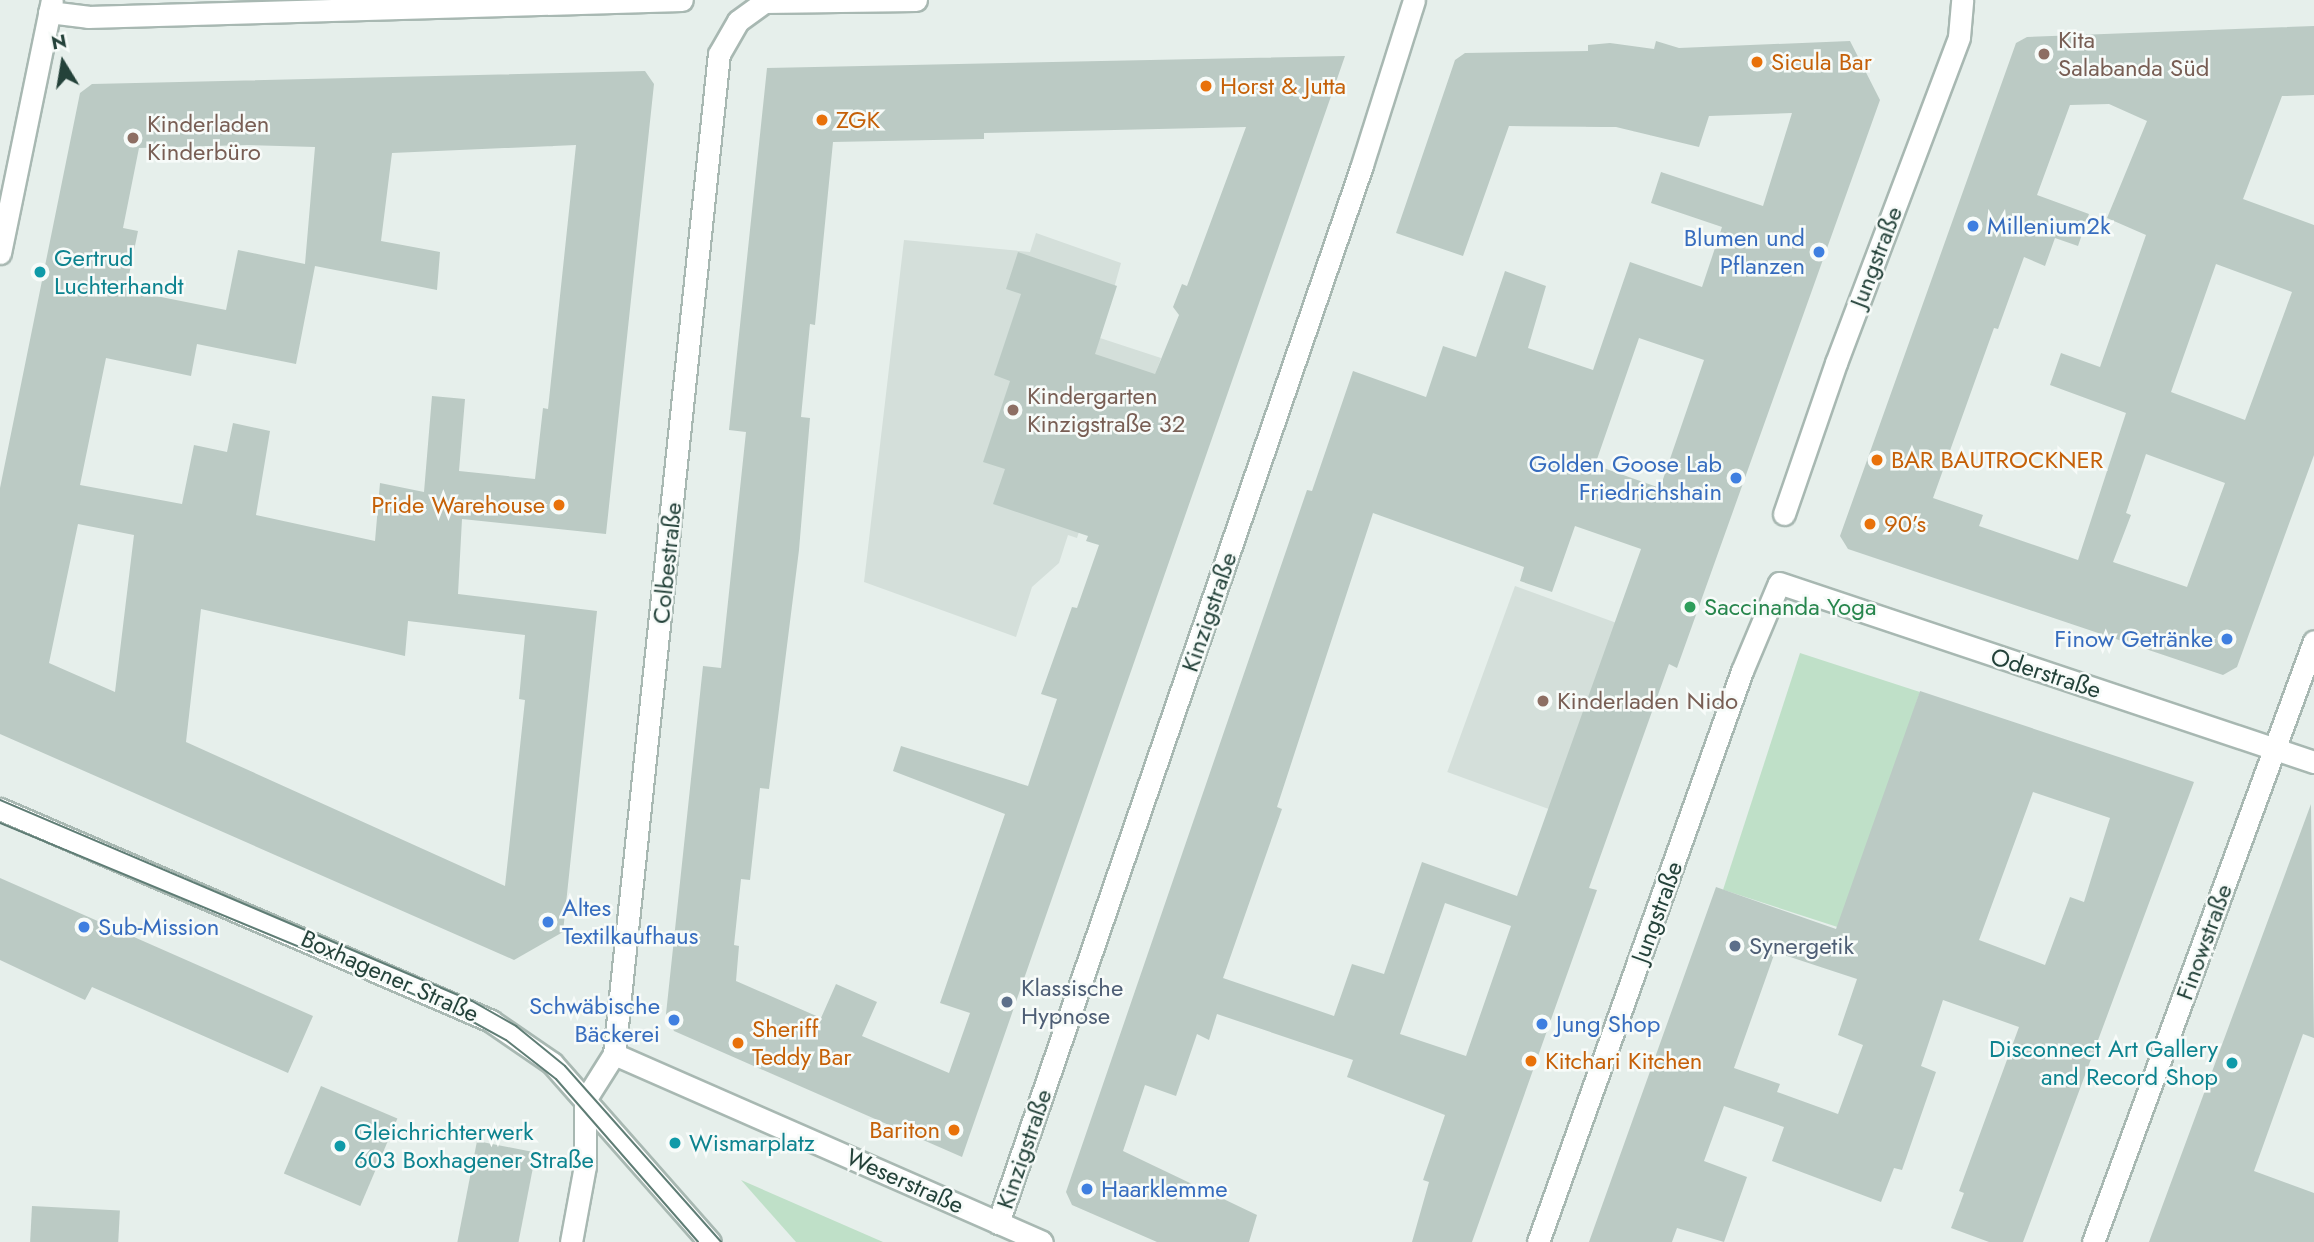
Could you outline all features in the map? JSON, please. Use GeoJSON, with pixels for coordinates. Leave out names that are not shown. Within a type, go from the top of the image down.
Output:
{"type":"FeatureCollection","features":[{"type":"Feature","properties":{"kind":"street"},"geometry":{"type":"LineString","coordinates":[[0,253],[50,6],[88,17],[682,0]]}},
{"type":"Feature","properties":{"kind":"street","name":"Colbestraße"},"geometry":{"type":"LineString","coordinates":[[586,1100],[614,1054],[719,54],[737,22],[764,2],[916,0]]}},
{"type":"Feature","properties":{"kind":"street","name":"Kinzigstraße"},"geometry":{"type":"LineString","coordinates":[[998,1223],[1399,55],[1414,0]]}},
{"type":"Feature","properties":{"kind":"street","name":"Jungstraße"},"geometry":{"type":"LineString","coordinates":[[1784,514],[1836,363],[1959,37],[1962,0]]}},
{"type":"Feature","properties":{"kind":"street","name":"Jungstraße"},"geometry":{"type":"LineString","coordinates":[[1538,1242],[1742,671],[1779,583]]}},
{"type":"Feature","properties":{"kind":"street","name":"Oderstraße"},"geometry":{"type":"LineString","coordinates":[[1779,583],[2314,762]]}},
{"type":"Feature","properties":{"kind":"street","name":"Finowstraße"},"geometry":{"type":"LineString","coordinates":[[2093,1242],[2314,641]]}},
{"type":"Feature","properties":{"kind":"street","name":"Boxhagener Straße"},"geometry":{"type":"LineString","coordinates":[[0,810],[456,1003],[527,1042],[586,1100],[710,1242]]}},
{"type":"Feature","properties":{"kind":"street","name":"Weserstraße"},"geometry":{"type":"LineString","coordinates":[[614,1054],[1042,1242]]}},
{"type":"Feature","properties":{"kind":"street"},"geometry":{"type":"LineString","coordinates":[[571,1242],[585,1166],[586,1100]]}},
{"type":"Feature","properties":{"kind":"shaded area","name":"Kindergarten Kinzigstraße 32"},"geometry":{"type":"Polygon","coordinates":[[[1036,233],[1121,263],[1100,338],[1161,358],[1130,446],[1095,483],[1077,538],[1068,535],[1059,563],[1032,587],[1016,637],[864,582],[904,240],[1030,252],[1036,233]]]}},
{"type":"Feature","properties":{"kind":"shaded area","name":"Kinderladen Nido"},"geometry":{"type":"Polygon","coordinates":[[[1515,586],[1637,630],[1569,817],[1447,772],[1515,586]]]}},
{"type":"Feature","properties":{"kind":"green space"},"geometry":{"type":"Polygon","coordinates":[[[1800,653],[1920,692],[1843,929],[1723,890],[1800,653]]]}},
{"type":"Feature","properties":{"kind":"green space"},"geometry":{"type":"Polygon","coordinates":[[[741,1180],[883,1242],[796,1242],[741,1180]]]}},
{"type":"Feature","properties":{"kind":"building"},"geometry":{"type":"Polygon","coordinates":[[[2314,26],[2314,95],[2282,96],[2243,199],[2314,225],[2314,455],[2237,667],[2223,675],[1848,549],[1840,536],[2016,43],[2027,37],[2314,26]],[[2109,104],[2070,105],[2037,195],[2089,214],[2078,246],[2055,238],[2045,266],[2024,257],[1998,329],[1994,328],[1933,498],[1983,515],[1979,526],[2078,560],[2126,413],[2050,385],[2061,353],[2100,367],[2146,235],[2107,218],[2147,121],[2109,104]],[[2216,264],[2171,392],[2245,420],[2292,292],[2216,264]],[[2146,454],[2126,513],[2131,515],[2113,562],[2187,587],[2225,483],[2146,454]]]}},
{"type":"Feature","properties":{"kind":"building"},"geometry":{"type":"Polygon","coordinates":[[[1656,41],[1679,48],[1850,41],[1880,100],[1677,668],[1669,664],[1589,888],[1597,890],[1472,1242],[1412,1242],[1429,1182],[1423,1180],[1445,1115],[1347,1077],[1353,1060],[1217,1014],[1209,1040],[1197,1034],[1176,1096],[1145,1085],[1123,1151],[1257,1215],[1249,1242],[1157,1242],[1072,1205],[1066,1192],[1307,490],[1312,491],[1353,371],[1426,397],[1443,346],[1476,357],[1505,271],[1546,286],[1528,348],[1593,370],[1630,262],[1702,287],[1722,227],[1651,203],[1661,172],[1763,206],[1792,113],[1709,116],[1699,147],[1616,127],[1509,126],[1463,256],[1396,233],[1455,60],[1465,53],[1588,51],[1588,45],[1610,43],[1654,49],[1656,41]],[[1639,338],[1595,465],[1660,488],[1704,360],[1639,338]],[[1373,513],[1277,807],[1282,809],[1223,978],[1334,1016],[1352,964],[1384,974],[1422,862],[1517,896],[1641,549],[1575,526],[1552,592],[1520,581],[1524,567],[1373,513]],[[1445,903],[1400,1034],[1466,1056],[1511,926],[1445,903]]]}},
{"type":"Feature","properties":{"kind":"building"},"geometry":{"type":"Polygon","coordinates":[[[1345,56],[962,1157],[674,1031],[666,1014],[703,666],[721,668],[746,432],[729,430],[767,68],[1345,56]],[[1246,127],[984,133],[984,139],[833,142],[815,325],[810,324],[801,417],[810,418],[799,550],[769,789],[760,788],[750,880],[741,879],[734,945],[739,946],[736,981],[821,1018],[836,984],[877,1002],[862,1036],[949,1073],[970,1013],[940,1003],[1005,814],[893,771],[901,746],[1028,786],[1057,699],[1041,694],[1072,607],[1077,608],[1099,545],[1086,541],[1088,536],[993,504],[1005,469],[983,462],[1010,381],[994,375],[1021,294],[1006,289],[1018,252],[1117,286],[1095,354],[1155,374],[1179,315],[1173,307],[1182,284],[1187,286],[1246,127]]]}},
{"type":"Feature","properties":{"kind":"building"},"geometry":{"type":"Polygon","coordinates":[[[645,71],[654,84],[606,534],[462,519],[458,594],[597,611],[563,932],[514,960],[0,734],[0,488],[80,93],[92,84],[645,71]],[[247,145],[139,148],[123,228],[138,231],[126,290],[226,310],[238,250],[305,264],[315,147],[247,145]],[[576,145],[392,153],[381,241],[440,252],[437,290],[315,266],[296,364],[197,344],[191,376],[106,358],[80,485],[182,504],[194,445],[227,452],[233,423],[270,431],[256,515],[375,541],[380,483],[424,492],[432,396],[465,399],[459,471],[535,479],[543,408],[548,409],[576,145]],[[78,524],[49,663],[115,692],[134,535],[78,524]],[[201,609],[186,742],[505,886],[525,700],[519,699],[525,635],[408,621],[405,656],[201,609]]]}},
{"type":"Feature","properties":{"kind":"building"},"geometry":{"type":"Polygon","coordinates":[[[1920,691],[2194,782],[2023,1242],[1989,1242],[1951,1228],[1964,1193],[1959,1191],[2019,1027],[1943,1000],[1921,1066],[1936,1072],[1902,1170],[1894,1168],[1881,1202],[1772,1161],[1784,1127],[1724,1106],[1704,1161],[1747,1177],[1724,1242],[1677,1228],[1672,1242],[1589,1242],[1716,887],[1836,929],[1920,691]],[[2033,792],[1979,940],[2045,965],[2070,897],[2084,902],[2110,818],[2033,792]],[[1775,952],[1734,1068],[1780,1084],[1777,1092],[1838,1114],[1863,1045],[1838,1035],[1857,979],[1775,952]]]}},
{"type":"Feature","properties":{"kind":"building"},"geometry":{"type":"Polygon","coordinates":[[[2311,804],[2314,1038],[2303,1034],[2254,1171],[2314,1193],[2314,1242],[2149,1242],[2311,804]]]}},
{"type":"Feature","properties":{"kind":"building"},"geometry":{"type":"Polygon","coordinates":[[[0,878],[313,1016],[288,1073],[92,987],[85,1000],[0,960],[0,878]]]}},
{"type":"Feature","properties":{"kind":"building","name":"Gleichrichterwerk 603 Boxhagener Straße"},"geometry":{"type":"Polygon","coordinates":[[[321,1086],[397,1118],[360,1206],[284,1173],[321,1086]]]}},
{"type":"Feature","properties":{"kind":"building"},"geometry":{"type":"Polygon","coordinates":[[[477,1141],[536,1152],[518,1242],[457,1242],[477,1141]]]}},
{"type":"Feature","properties":{"kind":"building"},"geometry":{"type":"Polygon","coordinates":[[[32,1206],[120,1211],[118,1242],[30,1242],[32,1206]]]}},
{"type":"Feature","properties":{"kind":"tram line"},"geometry":{"type":"LineString","coordinates":[[0,800],[472,1001],[516,1026],[565,1066],[721,1242]]}},
{"type":"Feature","properties":{"kind":"tram line"},"geometry":{"type":"LineString","coordinates":[[0,823],[453,1011],[506,1040],[556,1079],[698,1242]]}},
{"type":"Feature","properties":{"kind":"place","name":"Kita Salabanda Süd"},"geometry":{"type":"Point","coordinates":[2044,54]}},
{"type":"Feature","properties":{"kind":"place","name":"Sicula Bar"},"geometry":{"type":"Point","coordinates":[1757,62]}},
{"type":"Feature","properties":{"kind":"place","name":"Horst & Jutta"},"geometry":{"type":"Point","coordinates":[1206,86]}},
{"type":"Feature","properties":{"kind":"place","name":"ZGK"},"geometry":{"type":"Point","coordinates":[822,120]}},
{"type":"Feature","properties":{"kind":"place","name":"Kinderladen Kinderbüro"},"geometry":{"type":"Point","coordinates":[133,138]}},
{"type":"Feature","properties":{"kind":"place","name":"Millenium2k"},"geometry":{"type":"Point","coordinates":[1973,226]}},
{"type":"Feature","properties":{"kind":"place","name":"Blumen und Pflanzen"},"geometry":{"type":"Point","coordinates":[1819,252]}},
{"type":"Feature","properties":{"kind":"place","name":"Gertrud Luchterhandt"},"geometry":{"type":"Point","coordinates":[40,272]}},
{"type":"Feature","properties":{"kind":"place","name":"Kindergarten Kinzigstraße 32"},"geometry":{"type":"Point","coordinates":[1013,410]}},
{"type":"Feature","properties":{"kind":"place","name":"BAR BAUTROCKNER"},"geometry":{"type":"Point","coordinates":[1877,460]}},
{"type":"Feature","properties":{"kind":"place","name":"Golden Goose Lab Friedrichshain"},"geometry":{"type":"Point","coordinates":[1736,478]}},
{"type":"Feature","properties":{"kind":"place","name":"Pride Warehouse"},"geometry":{"type":"Point","coordinates":[559,505]}},
{"type":"Feature","properties":{"kind":"place","name":"90’s"},"geometry":{"type":"Point","coordinates":[1870,524]}},
{"type":"Feature","properties":{"kind":"place","name":"Saccinanda Yoga"},"geometry":{"type":"Point","coordinates":[1690,607]}},
{"type":"Feature","properties":{"kind":"place","name":"Finow Getränke"},"geometry":{"type":"Point","coordinates":[2227,639]}},
{"type":"Feature","properties":{"kind":"place","name":"Kinderladen Nido"},"geometry":{"type":"Point","coordinates":[1543,701]}},
{"type":"Feature","properties":{"kind":"place","name":"Altes Textilkaufhaus"},"geometry":{"type":"Point","coordinates":[548,922]}},
{"type":"Feature","properties":{"kind":"place","name":"Sub-Mission"},"geometry":{"type":"Point","coordinates":[84,927]}},
{"type":"Feature","properties":{"kind":"place","name":"Synergetik"},"geometry":{"type":"Point","coordinates":[1735,946]}},
{"type":"Feature","properties":{"kind":"place","name":"Klassische Hypnose"},"geometry":{"type":"Point","coordinates":[1007,1002]}},
{"type":"Feature","properties":{"kind":"place","name":"Schwäbische Bäckerei"},"geometry":{"type":"Point","coordinates":[674,1020]}},
{"type":"Feature","properties":{"kind":"place","name":"Jung Shop"},"geometry":{"type":"Point","coordinates":[1542,1024]}},
{"type":"Feature","properties":{"kind":"place","name":"Sheriff Teddy Bar"},"geometry":{"type":"Point","coordinates":[738,1043]}},
{"type":"Feature","properties":{"kind":"place","name":"Kitchari Kitchen"},"geometry":{"type":"Point","coordinates":[1531,1061]}},
{"type":"Feature","properties":{"kind":"place","name":"Disconnect Art Gallery and Record Shop"},"geometry":{"type":"Point","coordinates":[2232,1063]}},
{"type":"Feature","properties":{"kind":"place","name":"Bariton"},"geometry":{"type":"Point","coordinates":[954,1130]}},
{"type":"Feature","properties":{"kind":"place","name":"Wismarplatz"},"geometry":{"type":"Point","coordinates":[675,1143]}},
{"type":"Feature","properties":{"kind":"place","name":"Gleichrichterwerk 603 Boxhagener Straße"},"geometry":{"type":"Point","coordinates":[340,1146]}},
{"type":"Feature","properties":{"kind":"place","name":"Haarklemme"},"geometry":{"type":"Point","coordinates":[1087,1189]}}]}
